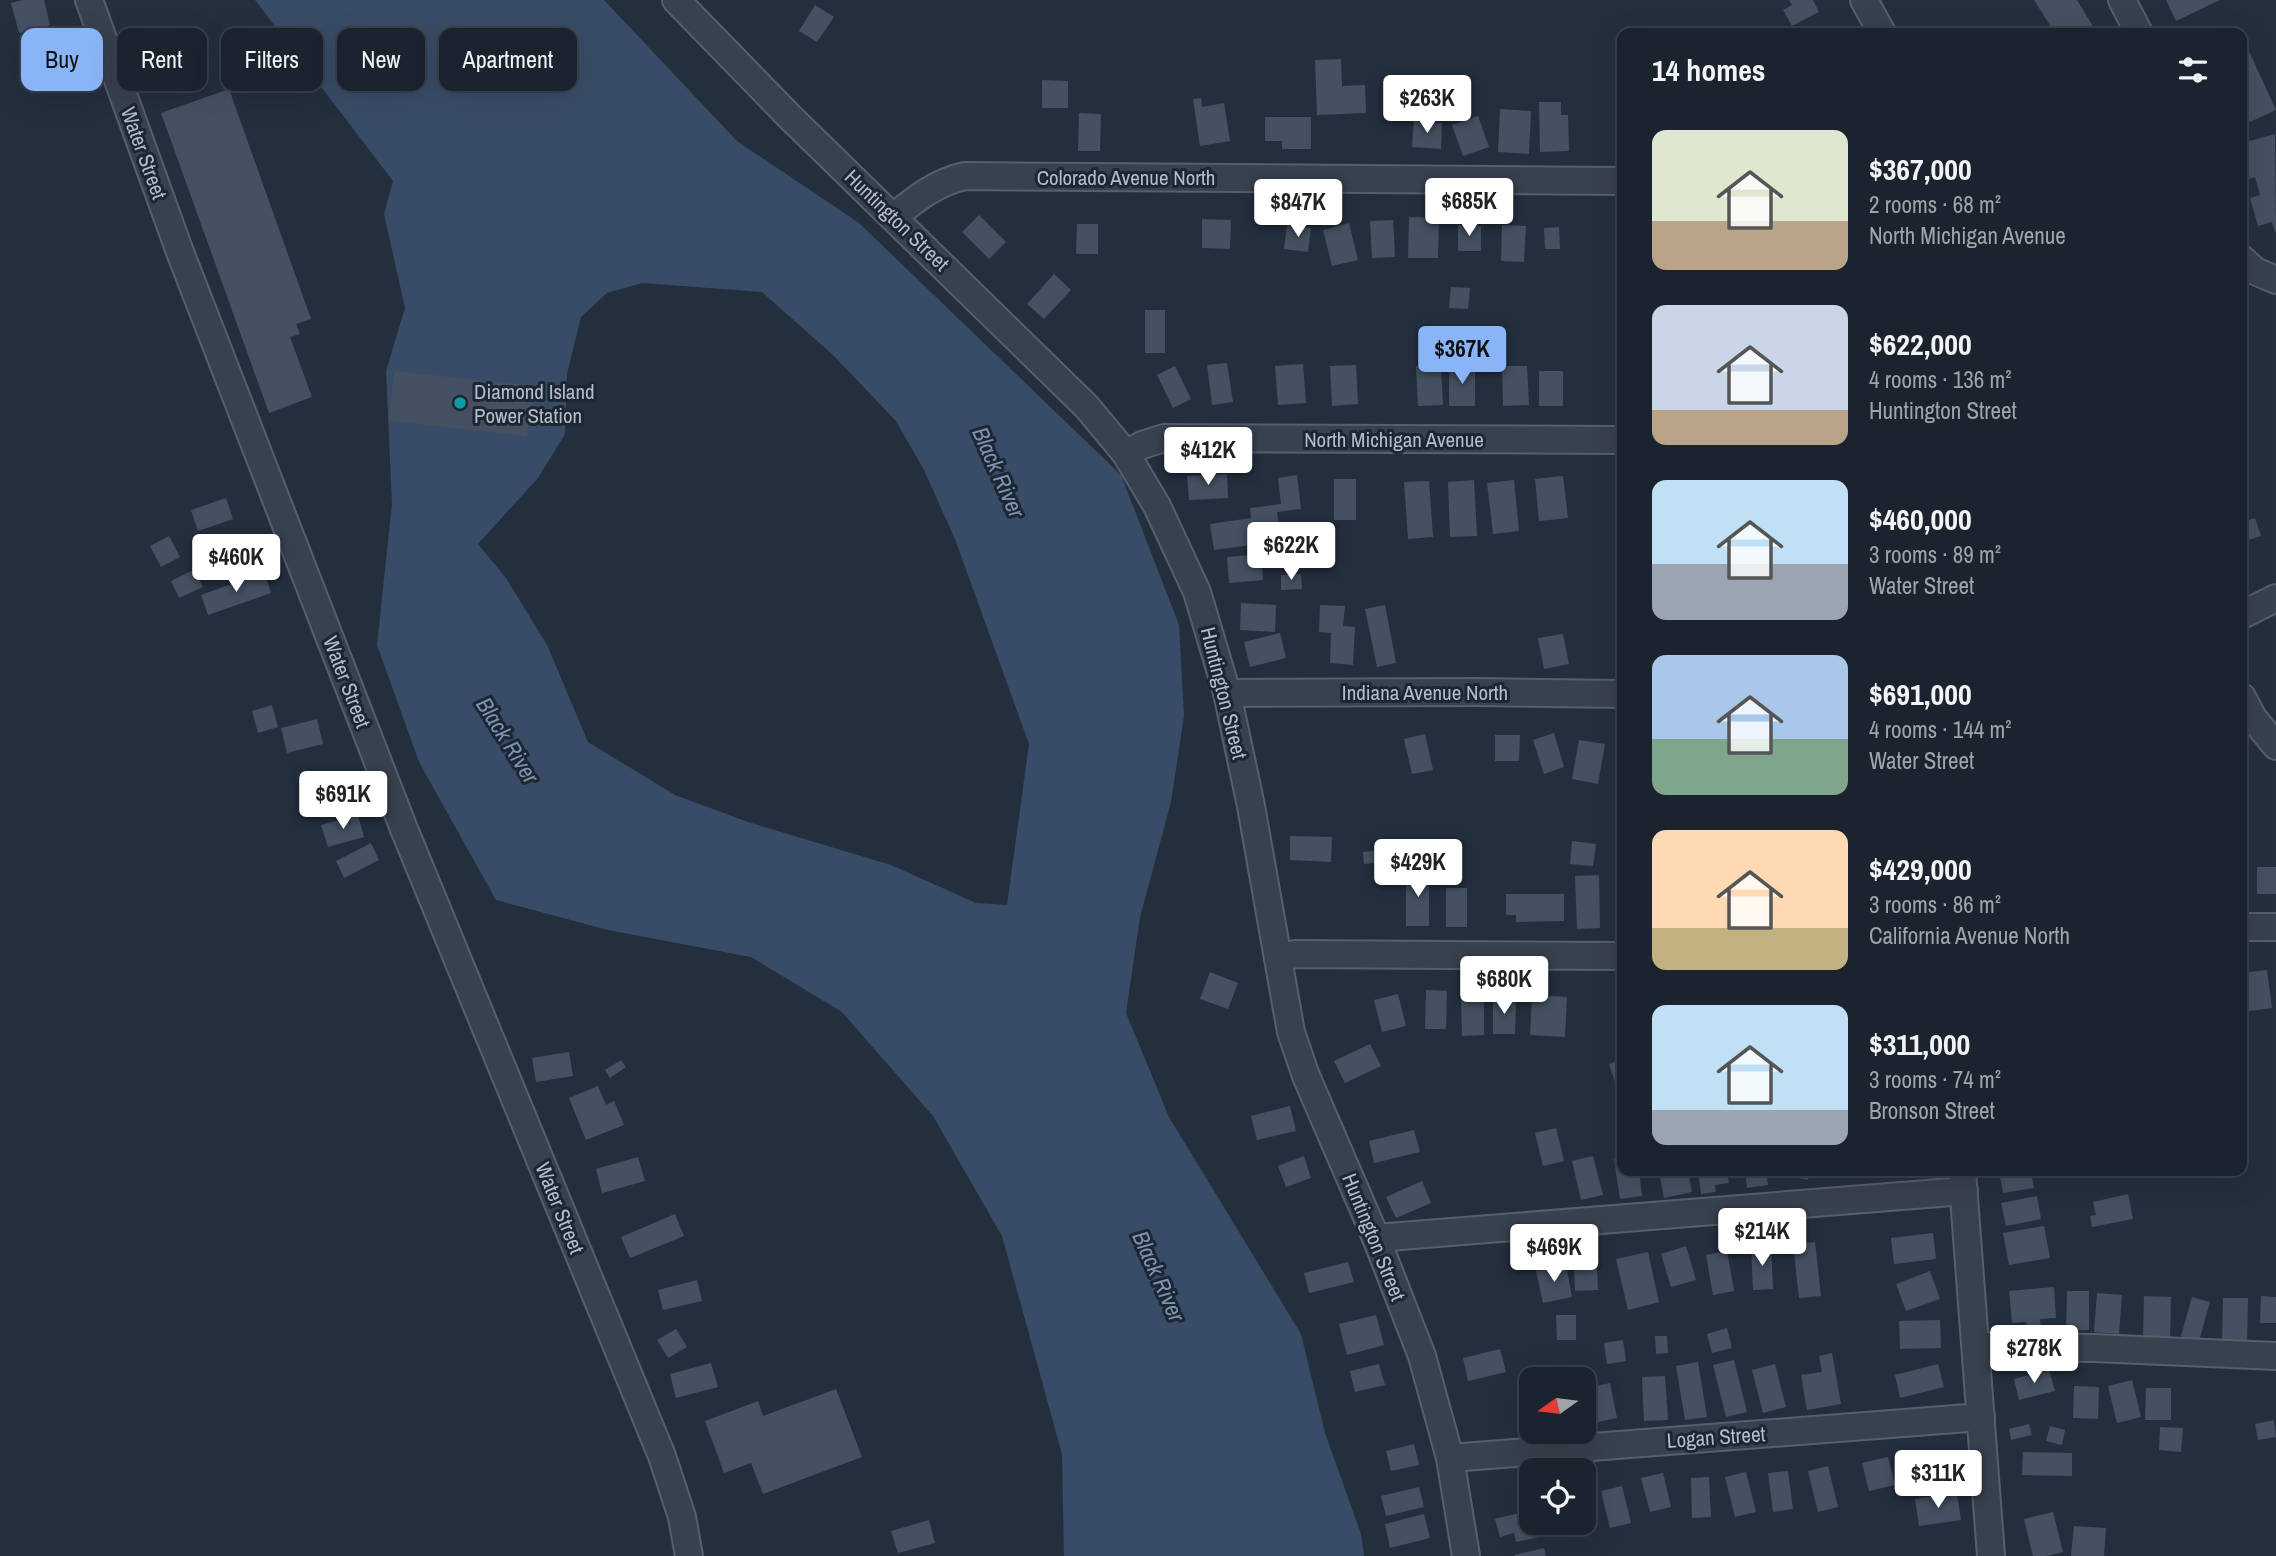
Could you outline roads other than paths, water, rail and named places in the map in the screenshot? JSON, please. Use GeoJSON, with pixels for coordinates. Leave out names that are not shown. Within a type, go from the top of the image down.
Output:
{"type":"FeatureCollection","features":[{"type":"Feature","properties":{"kind":"street","name":"Water Street"},"geometry":{"type":"LineString","coordinates":[[89,0],[180,252],[404,829],[662,1456],[682,1517],[690,1556]]}},
{"type":"Feature","properties":{"kind":"street","name":"Huntington Street"},"geometry":{"type":"LineString","coordinates":[[676,0],[790,117],[1087,407],[1126,454],[1157,506],[1197,592],[1227,693],[1251,806],[1291,1031],[1306,1076],[1376,1238],[1422,1356],[1450,1458],[1466,1556]]}},
{"type":"Feature","properties":{"kind":"street"},"geometry":{"type":"LineString","coordinates":[[1864,0],[1879,28]]}},
{"type":"Feature","properties":{"kind":"street"},"geometry":{"type":"LineString","coordinates":[[2122,0],[2136,28]]}},
{"type":"Feature","properties":{"kind":"street","name":"Colorado Avenue North"},"geometry":{"type":"LineString","coordinates":[[894,217],[924,194],[949,180],[965,176],[1617,181]]}},
{"type":"Feature","properties":{"kind":"street"},"geometry":{"type":"LineString","coordinates":[[2247,264],[2255,271],[2276,280]]}},
{"type":"Feature","properties":{"kind":"street","name":"North Michigan Avenue"},"geometry":{"type":"LineString","coordinates":[[1126,454],[1164,438],[1617,440]]}},
{"type":"Feature","properties":{"kind":"street"},"geometry":{"type":"LineString","coordinates":[[2247,612],[2276,598]]}},
{"type":"Feature","properties":{"kind":"street","name":"Indiana Avenue North"},"geometry":{"type":"LineString","coordinates":[[1227,693],[1617,694]]}},
{"type":"Feature","properties":{"kind":"street"},"geometry":{"type":"LineString","coordinates":[[2247,708],[2252,718],[2276,746]]}},
{"type":"Feature","properties":{"kind":"street"},"geometry":{"type":"LineString","coordinates":[[2247,927],[2276,927]]}},
{"type":"Feature","properties":{"kind":"street"},"geometry":{"type":"LineString","coordinates":[[1278,958],[1295,954],[1617,956]]}},
{"type":"Feature","properties":{"kind":"street"},"geometry":{"type":"LineString","coordinates":[[1376,1238],[1963,1181],[1991,1556]]}},
{"type":"Feature","properties":{"kind":"street"},"geometry":{"type":"LineString","coordinates":[[1977,1346],[2276,1356]]}},
{"type":"Feature","properties":{"kind":"street","name":"Logan Street"},"geometry":{"type":"LineString","coordinates":[[1450,1458],[1981,1417]]}},
{"type":"Feature","properties":{"kind":"water","name":"Black River"},"geometry":{"type":"Polygon","coordinates":[[[255,0],[604,0],[737,141],[859,223],[1121,475],[1179,625],[1184,716],[1171,802],[1140,917],[1126,1013],[1169,1117],[1301,1334],[1325,1433],[1361,1534],[1364,1556],[1064,1556],[1062,1454],[1002,1236],[933,1116],[842,1012],[751,957],[608,930],[496,900],[419,762],[377,645],[392,504],[386,371],[405,308],[384,214],[393,181],[323,89],[323,28],[276,28],[255,0]],[[642,283],[607,293],[581,317],[567,374],[565,434],[538,478],[478,544],[506,578],[547,645],[588,742],[675,795],[748,822],[891,865],[976,903],[1007,905],[1029,744],[955,539],[924,470],[896,421],[833,355],[762,292],[642,283]]]}},
{"type":"Feature","properties":{"kind":"place","name":"Diamond Island Power Station"},"geometry":{"type":"Point","coordinates":[460,403]}}]}
